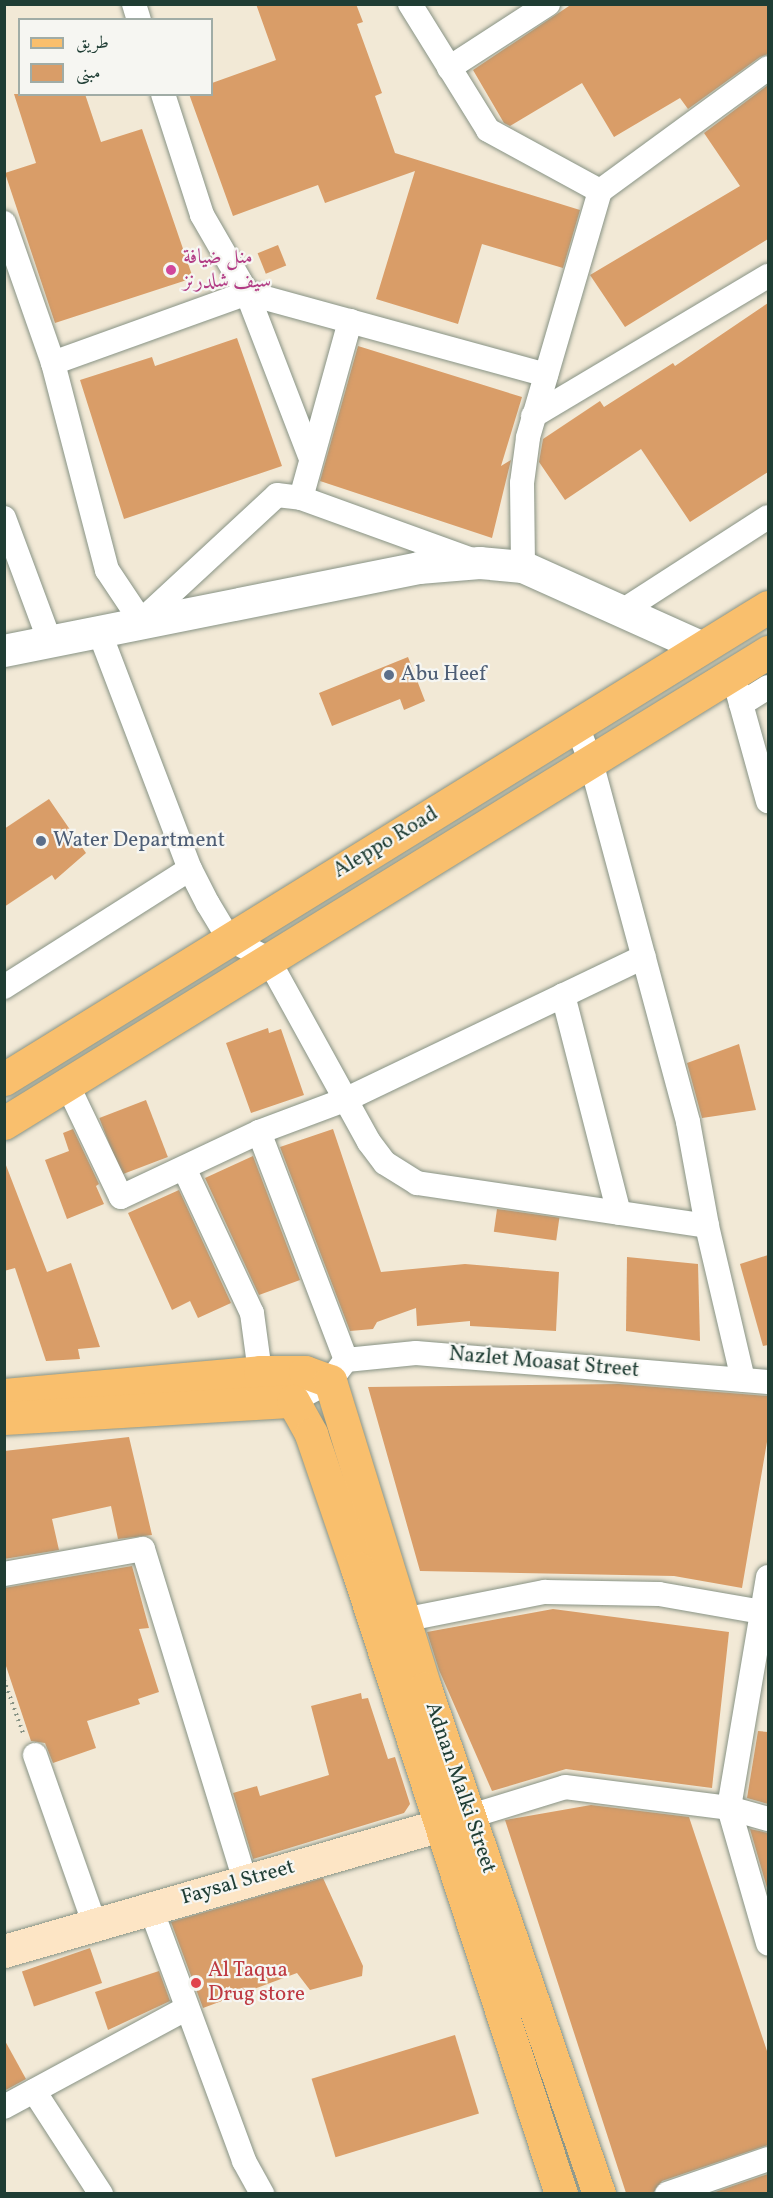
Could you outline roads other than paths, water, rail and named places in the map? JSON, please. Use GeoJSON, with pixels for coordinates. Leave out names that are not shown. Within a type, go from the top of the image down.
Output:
{"type":"FeatureCollection","features":[{"type":"Feature","properties":{"kind":"main road","name":"Aleppo Road"},"geometry":{"type":"LineString","coordinates":[[4,1080],[768,607]]}},
{"type":"Feature","properties":{"kind":"main road","name":"Aleppo Road"},"geometry":{"type":"LineString","coordinates":[[4,1123],[591,762],[737,690],[768,652]]}},
{"type":"Feature","properties":{"kind":"main road","name":"Nazlet Moasat Street"},"geometry":{"type":"LineString","coordinates":[[4,1395],[260,1372],[338,1370]]}},
{"type":"Feature","properties":{"kind":"main road","name":"Adnan Malki Street"},"geometry":{"type":"LineString","coordinates":[[338,1370],[457,1820],[561,2193]]}},
{"type":"Feature","properties":{"kind":"main road","name":"Nazlet Moasat Street"},"geometry":{"type":"LineString","coordinates":[[4,1418],[293,1401]]}},
{"type":"Feature","properties":{"kind":"main road","name":"Adnan Malki Street"},"geometry":{"type":"LineString","coordinates":[[293,1401],[311,1434],[600,2193]]}},
{"type":"Feature","properties":{"kind":"main road","name":"Faysal Street"},"geometry":{"type":"LineString","coordinates":[[4,1951],[457,1820]]}},
{"type":"Feature","properties":{"kind":"street"},"geometry":{"type":"LineString","coordinates":[[410,4],[488,130],[600,191]]}},
{"type":"Feature","properties":{"kind":"street"},"geometry":{"type":"LineString","coordinates":[[449,68],[548,4]]}},
{"type":"Feature","properties":{"kind":"street"},"geometry":{"type":"LineString","coordinates":[[523,567],[522,483],[533,416],[600,191],[768,68]]}},
{"type":"Feature","properties":{"kind":"street"},"geometry":{"type":"LineString","coordinates":[[164,96],[202,215],[247,292],[310,456]]}},
{"type":"Feature","properties":{"kind":"street"},"geometry":{"type":"LineString","coordinates":[[4,223],[53,363],[107,570],[141,621]]}},
{"type":"Feature","properties":{"kind":"street"},"geometry":{"type":"LineString","coordinates":[[533,416],[768,276]]}},
{"type":"Feature","properties":{"kind":"street"},"geometry":{"type":"LineString","coordinates":[[53,363],[247,292],[546,375]]}},
{"type":"Feature","properties":{"kind":"street"},"geometry":{"type":"LineString","coordinates":[[301,498],[310,456],[350,321]]}},
{"type":"Feature","properties":{"kind":"street"},"geometry":{"type":"LineString","coordinates":[[141,621],[277,495],[301,498],[480,563]]}},
{"type":"Feature","properties":{"kind":"street"},"geometry":{"type":"LineString","coordinates":[[619,613],[768,517]]}},
{"type":"Feature","properties":{"kind":"street"},"geometry":{"type":"LineString","coordinates":[[4,518],[50,642]]}},
{"type":"Feature","properties":{"kind":"street"},"geometry":{"type":"LineString","coordinates":[[4,651],[141,621],[419,568],[480,563],[523,567],[619,613],[703,648]]}},
{"type":"Feature","properties":{"kind":"street"},"geometry":{"type":"LineString","coordinates":[[99,632],[190,870],[229,939],[268,959],[369,1142],[385,1163],[417,1182],[707,1226]]}},
{"type":"Feature","properties":{"kind":"street"},"geometry":{"type":"LineString","coordinates":[[768,687],[737,690],[768,801]]}},
{"type":"Feature","properties":{"kind":"street"},"geometry":{"type":"LineString","coordinates":[[577,726],[591,762],[688,1122],[707,1226],[742,1380]]}},
{"type":"Feature","properties":{"kind":"street"},"geometry":{"type":"LineString","coordinates":[[4,987],[190,870]]}},
{"type":"Feature","properties":{"kind":"street"},"geometry":{"type":"LineString","coordinates":[[67,1084],[121,1197],[259,1132],[347,1099],[644,957]]}},
{"type":"Feature","properties":{"kind":"street"},"geometry":{"type":"LineString","coordinates":[[563,995],[619,1213]]}},
{"type":"Feature","properties":{"kind":"street"},"geometry":{"type":"LineString","coordinates":[[259,1132],[338,1370]]}},
{"type":"Feature","properties":{"kind":"street"},"geometry":{"type":"LineString","coordinates":[[184,1168],[252,1313],[260,1372]]}},
{"type":"Feature","properties":{"kind":"street","name":"Nazlet Moasat Street"},"geometry":{"type":"LineString","coordinates":[[293,1401],[338,1370],[416,1353],[768,1383]]}},
{"type":"Feature","properties":{"kind":"street"},"geometry":{"type":"LineString","coordinates":[[4,1574],[143,1548],[244,1881]]}},
{"type":"Feature","properties":{"kind":"street"},"geometry":{"type":"LineString","coordinates":[[768,1577],[765,1612],[729,1808],[768,1943]]}},
{"type":"Feature","properties":{"kind":"street"},"geometry":{"type":"LineString","coordinates":[[403,1620],[545,1592],[659,1594],[765,1612]]}},
{"type":"Feature","properties":{"kind":"street"},"geometry":{"type":"LineString","coordinates":[[35,1755],[94,1925]]}},
{"type":"Feature","properties":{"kind":"street"},"geometry":{"type":"LineString","coordinates":[[457,1820],[566,1787],[729,1808],[768,1819]]}},
{"type":"Feature","properties":{"kind":"street"},"geometry":{"type":"LineString","coordinates":[[151,1909],[244,2161],[262,2193]]}},
{"type":"Feature","properties":{"kind":"street"},"geometry":{"type":"LineString","coordinates":[[4,2107],[187,2008]]}},
{"type":"Feature","properties":{"kind":"street"},"geometry":{"type":"LineString","coordinates":[[34,2091],[101,2193]]}},
{"type":"Feature","properties":{"kind":"street"},"geometry":{"type":"LineString","coordinates":[[667,2193],[768,2158]]}},
{"type":"Feature","properties":{"kind":"place","name":"منل ضيافة سيف شلدرنز"},"geometry":{"type":"Point","coordinates":[171,270]}},
{"type":"Feature","properties":{"kind":"place","name":"Abu Heef"},"geometry":{"type":"Point","coordinates":[389,675]}},
{"type":"Feature","properties":{"kind":"place","name":"Water Department"},"geometry":{"type":"Point","coordinates":[41,841]}},
{"type":"Feature","properties":{"kind":"place","name":"Al Taqua Drug store"},"geometry":{"type":"Point","coordinates":[196,1983]}}]}
